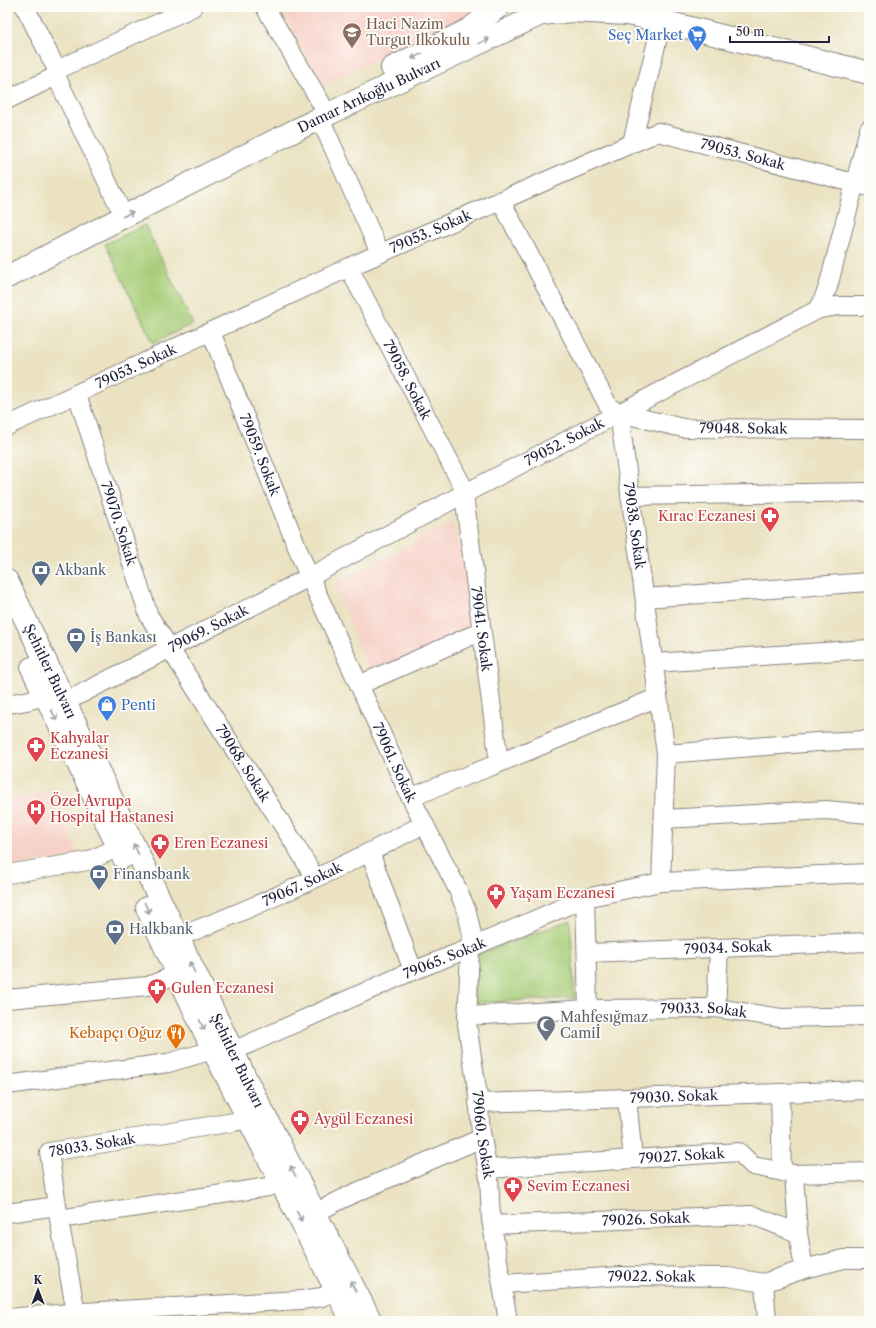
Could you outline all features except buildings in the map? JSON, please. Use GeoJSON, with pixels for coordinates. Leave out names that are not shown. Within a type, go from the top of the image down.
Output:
{"type":"FeatureCollection","features":[{"type":"Feature","properties":{"kind":"main road","name":"Damar Arıkoğlu Bulvarı"},"geometry":{"type":"LineString","coordinates":[[7,278],[123,217],[470,29],[498,7]]}},
{"type":"Feature","properties":{"kind":"main road"},"geometry":{"type":"LineString","coordinates":[[514,7],[522,14],[529,16],[544,10]]}},
{"type":"Feature","properties":{"kind":"main road","name":"Damar Arıkoğlu Bulvarı"},"geometry":{"type":"LineString","coordinates":[[7,263],[118,204],[544,10],[627,14],[662,11],[869,60]]}},
{"type":"Feature","properties":{"kind":"main road","name":"Damar Arıkoğlu Bulvarı"},"geometry":{"type":"LineString","coordinates":[[662,11],[869,73]]}},
{"type":"Feature","properties":{"kind":"main road","name":"Şehitler Bulvarı"},"geometry":{"type":"LineString","coordinates":[[7,581],[55,699],[119,847],[178,974],[315,1214],[371,1321]]}},
{"type":"Feature","properties":{"kind":"main road","name":"Şehitler Bulvarı"},"geometry":{"type":"LineString","coordinates":[[7,616],[111,794],[178,937],[249,1118],[352,1321]]}},
{"type":"Feature","properties":{"kind":"street"},"geometry":{"type":"LineString","coordinates":[[25,7],[118,204]]}},
{"type":"Feature","properties":{"kind":"street"},"geometry":{"type":"LineString","coordinates":[[7,100],[57,73],[193,7]]}},
{"type":"Feature","properties":{"kind":"street"},"geometry":{"type":"LineString","coordinates":[[265,7],[320,111],[380,253]]}},
{"type":"Feature","properties":{"kind":"street"},"geometry":{"type":"LineString","coordinates":[[632,143],[662,11]]}},
{"type":"Feature","properties":{"kind":"street"},"geometry":{"type":"LineString","coordinates":[[820,309],[862,186],[869,129]]}},
{"type":"Feature","properties":{"kind":"street","name":"79053. Sokak"},"geometry":{"type":"LineString","coordinates":[[7,426],[380,253],[658,132],[862,186]]}},
{"type":"Feature","properties":{"kind":"street"},"geometry":{"type":"LineString","coordinates":[[501,201],[609,407],[619,413]]}},
{"type":"Feature","properties":{"kind":"street","name":"79058. Sokak"},"geometry":{"type":"LineString","coordinates":[[348,268],[463,487],[464,494]]}},
{"type":"Feature","properties":{"kind":"street","name":"79052. Sokak"},"geometry":{"type":"LineString","coordinates":[[309,577],[464,494],[820,309],[838,306],[869,306]]}},
{"type":"Feature","properties":{"kind":"street","name":"79059. Sokak"},"geometry":{"type":"LineString","coordinates":[[211,332],[309,577]]}},
{"type":"Feature","properties":{"kind":"street","name":"79070. Sokak"},"geometry":{"type":"LineString","coordinates":[[77,394],[149,616],[169,648]]}},
{"type":"Feature","properties":{"kind":"street","name":"79048. Sokak"},"geometry":{"type":"LineString","coordinates":[[619,413],[683,428],[869,429]]}},
{"type":"Feature","properties":{"kind":"street","name":"79038. Sokak"},"geometry":{"type":"LineString","coordinates":[[619,413],[666,754],[661,882]]}},
{"type":"Feature","properties":{"kind":"street"},"geometry":{"type":"LineString","coordinates":[[630,496],[869,492]]}},
{"type":"Feature","properties":{"kind":"street","name":"79041. Sokak"},"geometry":{"type":"LineString","coordinates":[[464,494],[499,763]]}},
{"type":"Feature","properties":{"kind":"street","name":"79069. Sokak"},"geometry":{"type":"LineString","coordinates":[[7,704],[55,699],[169,648],[309,577]]}},
{"type":"Feature","properties":{"kind":"street","name":"79061. Sokak"},"geometry":{"type":"LineString","coordinates":[[309,577],[410,796],[458,890],[467,912],[472,935],[470,948]]}},
{"type":"Feature","properties":{"kind":"street"},"geometry":{"type":"LineString","coordinates":[[645,598],[869,582]]}},
{"type":"Feature","properties":{"kind":"street"},"geometry":{"type":"LineString","coordinates":[[359,685],[482,631]]}},
{"type":"Feature","properties":{"kind":"street","name":"79068. Sokak"},"geometry":{"type":"LineString","coordinates":[[169,648],[292,839],[315,878]]}},
{"type":"Feature","properties":{"kind":"street"},"geometry":{"type":"LineString","coordinates":[[653,662],[869,649]]}},
{"type":"Feature","properties":{"kind":"street"},"geometry":{"type":"LineString","coordinates":[[410,796],[414,796],[499,763],[658,697]]}},
{"type":"Feature","properties":{"kind":"street"},"geometry":{"type":"LineString","coordinates":[[666,754],[817,742],[869,740]]}},
{"type":"Feature","properties":{"kind":"street"},"geometry":{"type":"LineString","coordinates":[[664,819],[826,810],[869,814]]}},
{"type":"Feature","properties":{"kind":"street","name":"79067. Sokak"},"geometry":{"type":"LineString","coordinates":[[178,937],[315,878],[424,824]]}},
{"type":"Feature","properties":{"kind":"street"},"geometry":{"type":"LineString","coordinates":[[7,874],[88,861],[119,847]]}},
{"type":"Feature","properties":{"kind":"street"},"geometry":{"type":"LineString","coordinates":[[370,852],[413,971]]}},
{"type":"Feature","properties":{"kind":"street","name":"79065. Sokak"},"geometry":{"type":"LineString","coordinates":[[7,1085],[168,1063],[223,1051],[470,948],[585,898],[661,882],[869,873]]}},
{"type":"Feature","properties":{"kind":"street"},"geometry":{"type":"LineString","coordinates":[[585,898],[588,1009]]}},
{"type":"Feature","properties":{"kind":"street","name":"79034. Sokak"},"geometry":{"type":"LineString","coordinates":[[587,953],[869,942]]}},
{"type":"Feature","properties":{"kind":"street","name":"79060. Sokak"},"geometry":{"type":"LineString","coordinates":[[470,948],[467,1016],[482,1138],[488,1169],[492,1225],[508,1321]]}},
{"type":"Feature","properties":{"kind":"street"},"geometry":{"type":"LineString","coordinates":[[716,1008],[719,949]]}},
{"type":"Feature","properties":{"kind":"street"},"geometry":{"type":"LineString","coordinates":[[7,999],[148,986],[178,974]]}},
{"type":"Feature","properties":{"kind":"street","name":"79033. Sokak"},"geometry":{"type":"LineString","coordinates":[[467,1016],[588,1009],[716,1008],[781,1018],[869,1016]]}},
{"type":"Feature","properties":{"kind":"street","name":"79030. Sokak"},"geometry":{"type":"LineString","coordinates":[[478,1104],[869,1090]]}},
{"type":"Feature","properties":{"kind":"street"},"geometry":{"type":"LineString","coordinates":[[780,1094],[788,1173],[804,1269]]}},
{"type":"Feature","properties":{"kind":"street"},"geometry":{"type":"LineString","coordinates":[[627,1098],[633,1159]]}},
{"type":"Feature","properties":{"kind":"street","name":"78033. Sokak"},"geometry":{"type":"LineString","coordinates":[[76,1313],[48,1152],[234,1122],[249,1118]]}},
{"type":"Feature","properties":{"kind":"street"},"geometry":{"type":"LineString","coordinates":[[315,1214],[350,1195],[482,1138]]}},
{"type":"Feature","properties":{"kind":"street","name":"79027. Sokak"},"geometry":{"type":"LineString","coordinates":[[488,1169],[739,1152],[753,1166],[788,1173],[869,1172]]}},
{"type":"Feature","properties":{"kind":"street"},"geometry":{"type":"LineString","coordinates":[[7,1213],[58,1212],[268,1187],[281,1182]]}},
{"type":"Feature","properties":{"kind":"street","name":"79026. Sokak"},"geometry":{"type":"LineString","coordinates":[[492,1225],[752,1215],[798,1233]]}},
{"type":"Feature","properties":{"kind":"street"},"geometry":{"type":"LineString","coordinates":[[767,1321],[764,1284],[804,1269],[844,1259],[869,1259]]}},
{"type":"Feature","properties":{"kind":"street","name":"79022. Sokak"},"geometry":{"type":"LineString","coordinates":[[502,1284],[620,1276],[728,1277],[764,1284]]}},
{"type":"Feature","properties":{"kind":"street"},"geometry":{"type":"LineString","coordinates":[[7,1318],[76,1313],[167,1314],[301,1300],[322,1297],[336,1290]]}},
{"type":"Feature","properties":{"kind":"shaded area","name":"Haci Nazim Turgut Ilkokulu"},"geometry":{"type":"Polygon","coordinates":[[[280,7],[479,7],[478,12],[323,86],[280,7]]]}},
{"type":"Feature","properties":{"kind":"shaded area"},"geometry":{"type":"Polygon","coordinates":[[[452,522],[479,627],[370,674],[334,584],[452,522]]]}},
{"type":"Feature","properties":{"kind":"shaded area","name":"Özel Avrupa Hospital Hastanesi"},"geometry":{"type":"Polygon","coordinates":[[[49,791],[79,855],[7,868],[7,800],[49,791]]]}},
{"type":"Feature","properties":{"kind":"green space"},"geometry":{"type":"Polygon","coordinates":[[[145,225],[193,324],[153,343],[105,244],[145,225]]]}},
{"type":"Feature","properties":{"kind":"green space"},"geometry":{"type":"Polygon","coordinates":[[[570,920],[575,998],[474,1003],[472,956],[570,920]]]}},
{"type":"Feature","properties":{"kind":"place","name":"Haci Nazim Turgut Ilkokulu"},"geometry":{"type":"Point","coordinates":[352,49]}},
{"type":"Feature","properties":{"kind":"place","name":"Seç Market"},"geometry":{"type":"Point","coordinates":[697,52]}},
{"type":"Feature","properties":{"kind":"place","name":"Kırac Eczanesi"},"geometry":{"type":"Point","coordinates":[770,533]}},
{"type":"Feature","properties":{"kind":"place","name":"Akbank"},"geometry":{"type":"Point","coordinates":[41,587]}},
{"type":"Feature","properties":{"kind":"place","name":"İş Bankası"},"geometry":{"type":"Point","coordinates":[76,654]}},
{"type":"Feature","properties":{"kind":"place","name":"Penti"},"geometry":{"type":"Point","coordinates":[107,722]}},
{"type":"Feature","properties":{"kind":"place","name":"Kahyalar Eczanesi"},"geometry":{"type":"Point","coordinates":[36,763]}},
{"type":"Feature","properties":{"kind":"place","name":"Özel Avrupa Hospital Hastanesi"},"geometry":{"type":"Point","coordinates":[36,826]}},
{"type":"Feature","properties":{"kind":"place","name":"Eren Eczanesi"},"geometry":{"type":"Point","coordinates":[160,860]}},
{"type":"Feature","properties":{"kind":"place","name":"Finansbank"},"geometry":{"type":"Point","coordinates":[99,891]}},
{"type":"Feature","properties":{"kind":"place","name":"Yaşam Eczanesi"},"geometry":{"type":"Point","coordinates":[496,910]}},
{"type":"Feature","properties":{"kind":"place","name":"Halkbank"},"geometry":{"type":"Point","coordinates":[115,946]}},
{"type":"Feature","properties":{"kind":"place","name":"Gulen Eczanesi"},"geometry":{"type":"Point","coordinates":[157,1005]}},
{"type":"Feature","properties":{"kind":"place","name":"Mahfesığmaz Camiİ"},"geometry":{"type":"Point","coordinates":[546,1042]}},
{"type":"Feature","properties":{"kind":"place","name":"Kebapçı Oğuz"},"geometry":{"type":"Point","coordinates":[176,1050]}},
{"type":"Feature","properties":{"kind":"place","name":"Aygül Eczanesi"},"geometry":{"type":"Point","coordinates":[300,1136]}},
{"type":"Feature","properties":{"kind":"place","name":"Sevim Eczanesi"},"geometry":{"type":"Point","coordinates":[513,1203]}}]}
